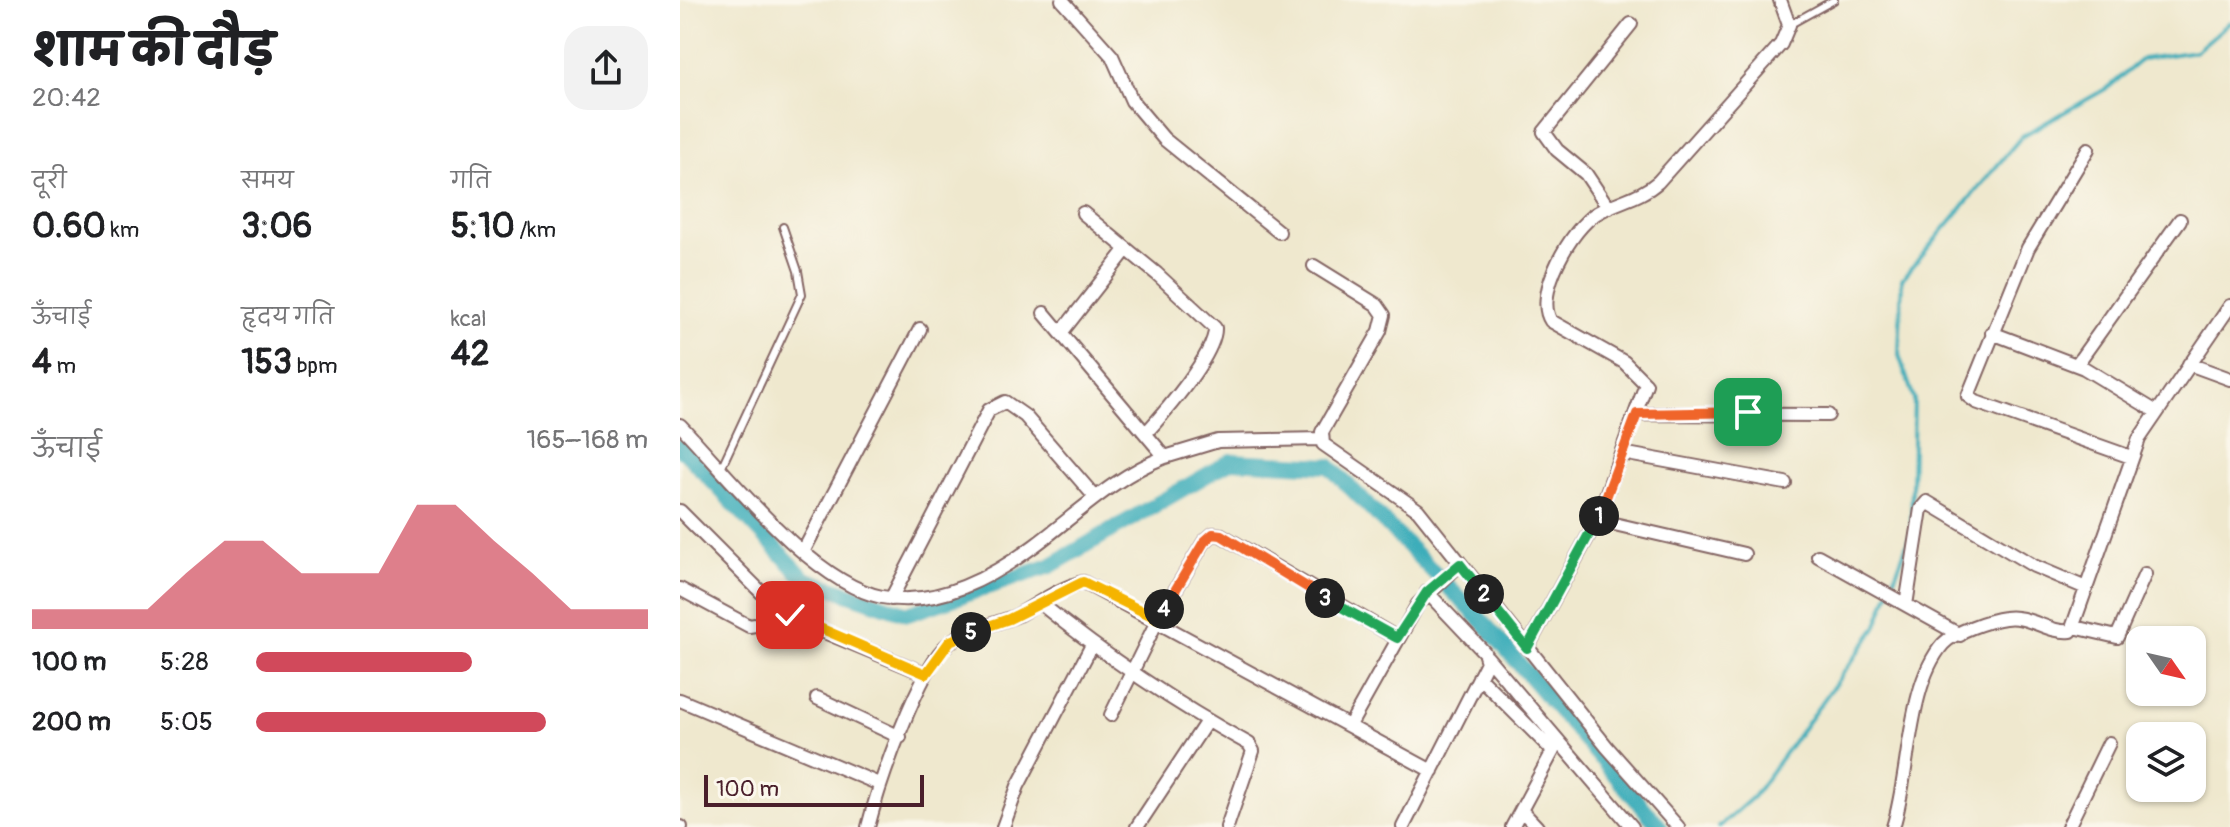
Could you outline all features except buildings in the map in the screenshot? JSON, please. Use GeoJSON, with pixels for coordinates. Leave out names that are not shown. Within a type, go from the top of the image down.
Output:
{"type":"FeatureCollection","features":[{"type":"Feature","properties":{"kind":"street"},"geometry":{"type":"LineString","coordinates":[[1062,0],[1112,56],[1132,101],[1164,139],[1279,232]]}},
{"type":"Feature","properties":{"kind":"street"},"geometry":{"type":"LineString","coordinates":[[1527,648],[1597,520],[1645,394],[1643,378],[1624,362],[1556,326],[1545,309],[1552,274],[1580,228],[1608,207],[1638,196],[1658,182],[1781,44],[1789,25],[1780,0]]}},
{"type":"Feature","properties":{"kind":"street"},"geometry":{"type":"LineString","coordinates":[[1608,207],[1586,174],[1551,143],[1544,132],[1550,120],[1631,24]]}},
{"type":"Feature","properties":{"kind":"street"},"geometry":{"type":"LineString","coordinates":[[2088,149],[2028,248],[1968,392],[1972,400],[2131,457]]}},
{"type":"Feature","properties":{"kind":"street"},"geometry":{"type":"LineString","coordinates":[[1083,213],[1215,328],[1213,341],[1174,400],[1146,433]]}},
{"type":"Feature","properties":{"kind":"street"},"geometry":{"type":"LineString","coordinates":[[2077,364],[2180,220]]}},
{"type":"Feature","properties":{"kind":"street"},"geometry":{"type":"LineString","coordinates":[[1061,333],[1126,250]]}},
{"type":"Feature","properties":{"kind":"street"},"geometry":{"type":"LineString","coordinates":[[1314,266],[1377,305],[1384,315],[1380,331],[1332,412],[1321,439]]}},
{"type":"Feature","properties":{"kind":"street"},"geometry":{"type":"LineString","coordinates":[[1893,827],[1903,795],[1918,700],[1940,649],[1960,635],[2006,618],[2066,632],[2074,627],[2131,457],[2155,411],[2230,306]]}},
{"type":"Feature","properties":{"kind":"street"},"geometry":{"type":"LineString","coordinates":[[1044,313],[1165,457]]}},
{"type":"Feature","properties":{"kind":"street"},"geometry":{"type":"LineString","coordinates":[[803,552],[920,329]]}},
{"type":"Feature","properties":{"kind":"street"},"geometry":{"type":"LineString","coordinates":[[1992,333],[2077,364],[2155,411]]}},
{"type":"Feature","properties":{"kind":"street"},"geometry":{"type":"LineString","coordinates":[[2189,364],[2230,379]]}},
{"type":"Feature","properties":{"kind":"street"},"geometry":{"type":"LineString","coordinates":[[891,599],[989,410],[996,404],[1005,402],[1025,416],[1095,497]]}},
{"type":"Feature","properties":{"kind":"street"},"geometry":{"type":"LineString","coordinates":[[1637,414],[1828,415]]}},
{"type":"Feature","properties":{"kind":"street"},"geometry":{"type":"LineString","coordinates":[[680,425],[803,552],[833,575],[869,594],[891,599],[944,594],[985,578],[1032,547],[1095,497],[1165,457],[1218,441],[1321,439]]}},
{"type":"Feature","properties":{"kind":"street"},"geometry":{"type":"LineString","coordinates":[[1321,439],[1327,447],[1390,487],[1418,510],[1455,568],[1678,827]]}},
{"type":"Feature","properties":{"kind":"street"},"geometry":{"type":"LineString","coordinates":[[1622,453],[1785,483]]}},
{"type":"Feature","properties":{"kind":"street"},"geometry":{"type":"LineString","coordinates":[[1902,603],[1921,509],[1927,502],[2034,566],[2086,588]]}},
{"type":"Feature","properties":{"kind":"street"},"geometry":{"type":"LineString","coordinates":[[680,511],[775,606],[815,628],[926,674]]}},
{"type":"Feature","properties":{"kind":"street"},"geometry":{"type":"LineString","coordinates":[[1597,520],[1744,554]]}},
{"type":"Feature","properties":{"kind":"street"},"geometry":{"type":"LineString","coordinates":[[1111,715],[1158,619],[1204,542],[1213,534],[1221,535],[1397,638]]}},
{"type":"Feature","properties":{"kind":"street"},"geometry":{"type":"LineString","coordinates":[[1818,556],[1960,635]]}},
{"type":"Feature","properties":{"kind":"street"},"geometry":{"type":"LineString","coordinates":[[1350,725],[1397,638],[1431,589],[1455,568]]}},
{"type":"Feature","properties":{"kind":"street"},"geometry":{"type":"LineString","coordinates":[[2074,627],[2117,637],[2145,574]]}},
{"type":"Feature","properties":{"kind":"street"},"geometry":{"type":"LineString","coordinates":[[868,827],[879,784],[926,674],[950,641],[1083,582],[1158,619],[1432,771]]}},
{"type":"Feature","properties":{"kind":"street"},"geometry":{"type":"LineString","coordinates":[[680,589],[749,626],[762,624],[775,606]]}},
{"type":"Feature","properties":{"kind":"street"},"geometry":{"type":"LineString","coordinates":[[1431,589],[1632,827]]}},
{"type":"Feature","properties":{"kind":"street"},"geometry":{"type":"LineString","coordinates":[[1040,603],[1092,645],[1207,721],[1249,744],[1253,751],[1227,827]]}},
{"type":"Feature","properties":{"kind":"street"},"geometry":{"type":"LineString","coordinates":[[1003,827],[1018,786],[1092,645]]}},
{"type":"Feature","properties":{"kind":"street"},"geometry":{"type":"LineString","coordinates":[[1403,827],[1415,796],[1432,771],[1487,657]]}},
{"type":"Feature","properties":{"kind":"street"},"geometry":{"type":"LineString","coordinates":[[1479,677],[1553,751],[1512,827]]}},
{"type":"Feature","properties":{"kind":"street"},"geometry":{"type":"LineString","coordinates":[[817,698],[900,737]]}},
{"type":"Feature","properties":{"kind":"street"},"geometry":{"type":"LineString","coordinates":[[680,700],[879,784]]}},
{"type":"Feature","properties":{"kind":"street"},"geometry":{"type":"LineString","coordinates":[[1137,827],[1207,721]]}},
{"type":"Feature","properties":{"kind":"street"},"geometry":{"type":"LineString","coordinates":[[2068,827],[2109,743]]}},
{"type":"Feature","properties":{"kind":"street"},"geometry":{"type":"LineString","coordinates":[[1521,810],[1537,827]]}},
{"type":"Feature","properties":{"kind":"lane"},"geometry":{"type":"LineString","coordinates":[[1789,25],[1834,0]]}},
{"type":"Feature","properties":{"kind":"lane"},"geometry":{"type":"LineString","coordinates":[[721,468],[802,294],[798,271],[783,227]]}},
{"type":"Feature","properties":{"kind":"waterway"},"geometry":{"type":"LineString","coordinates":[[1719,827],[1753,797],[1876,628],[1911,533],[1914,399],[1899,355],[1902,279],[2022,136],[2109,87],[2142,59],[2196,51],[2230,22]]}},
{"type":"Feature","properties":{"kind":"waterway"},"geometry":{"type":"LineString","coordinates":[[680,447],[805,579],[908,614],[1050,566],[1231,461],[1329,466],[1483,622],[1660,827]]}},
{"type":"Feature","properties":{"kind":"route"},"geometry":{"type":"LineString","coordinates":[[790,615],[926,674],[950,641],[1009,619],[1083,582],[1158,619],[1204,542],[1213,534],[1221,535],[1397,638],[1427,592],[1460,564],[1527,648],[1597,520],[1637,414],[1748,412]]}}]}
